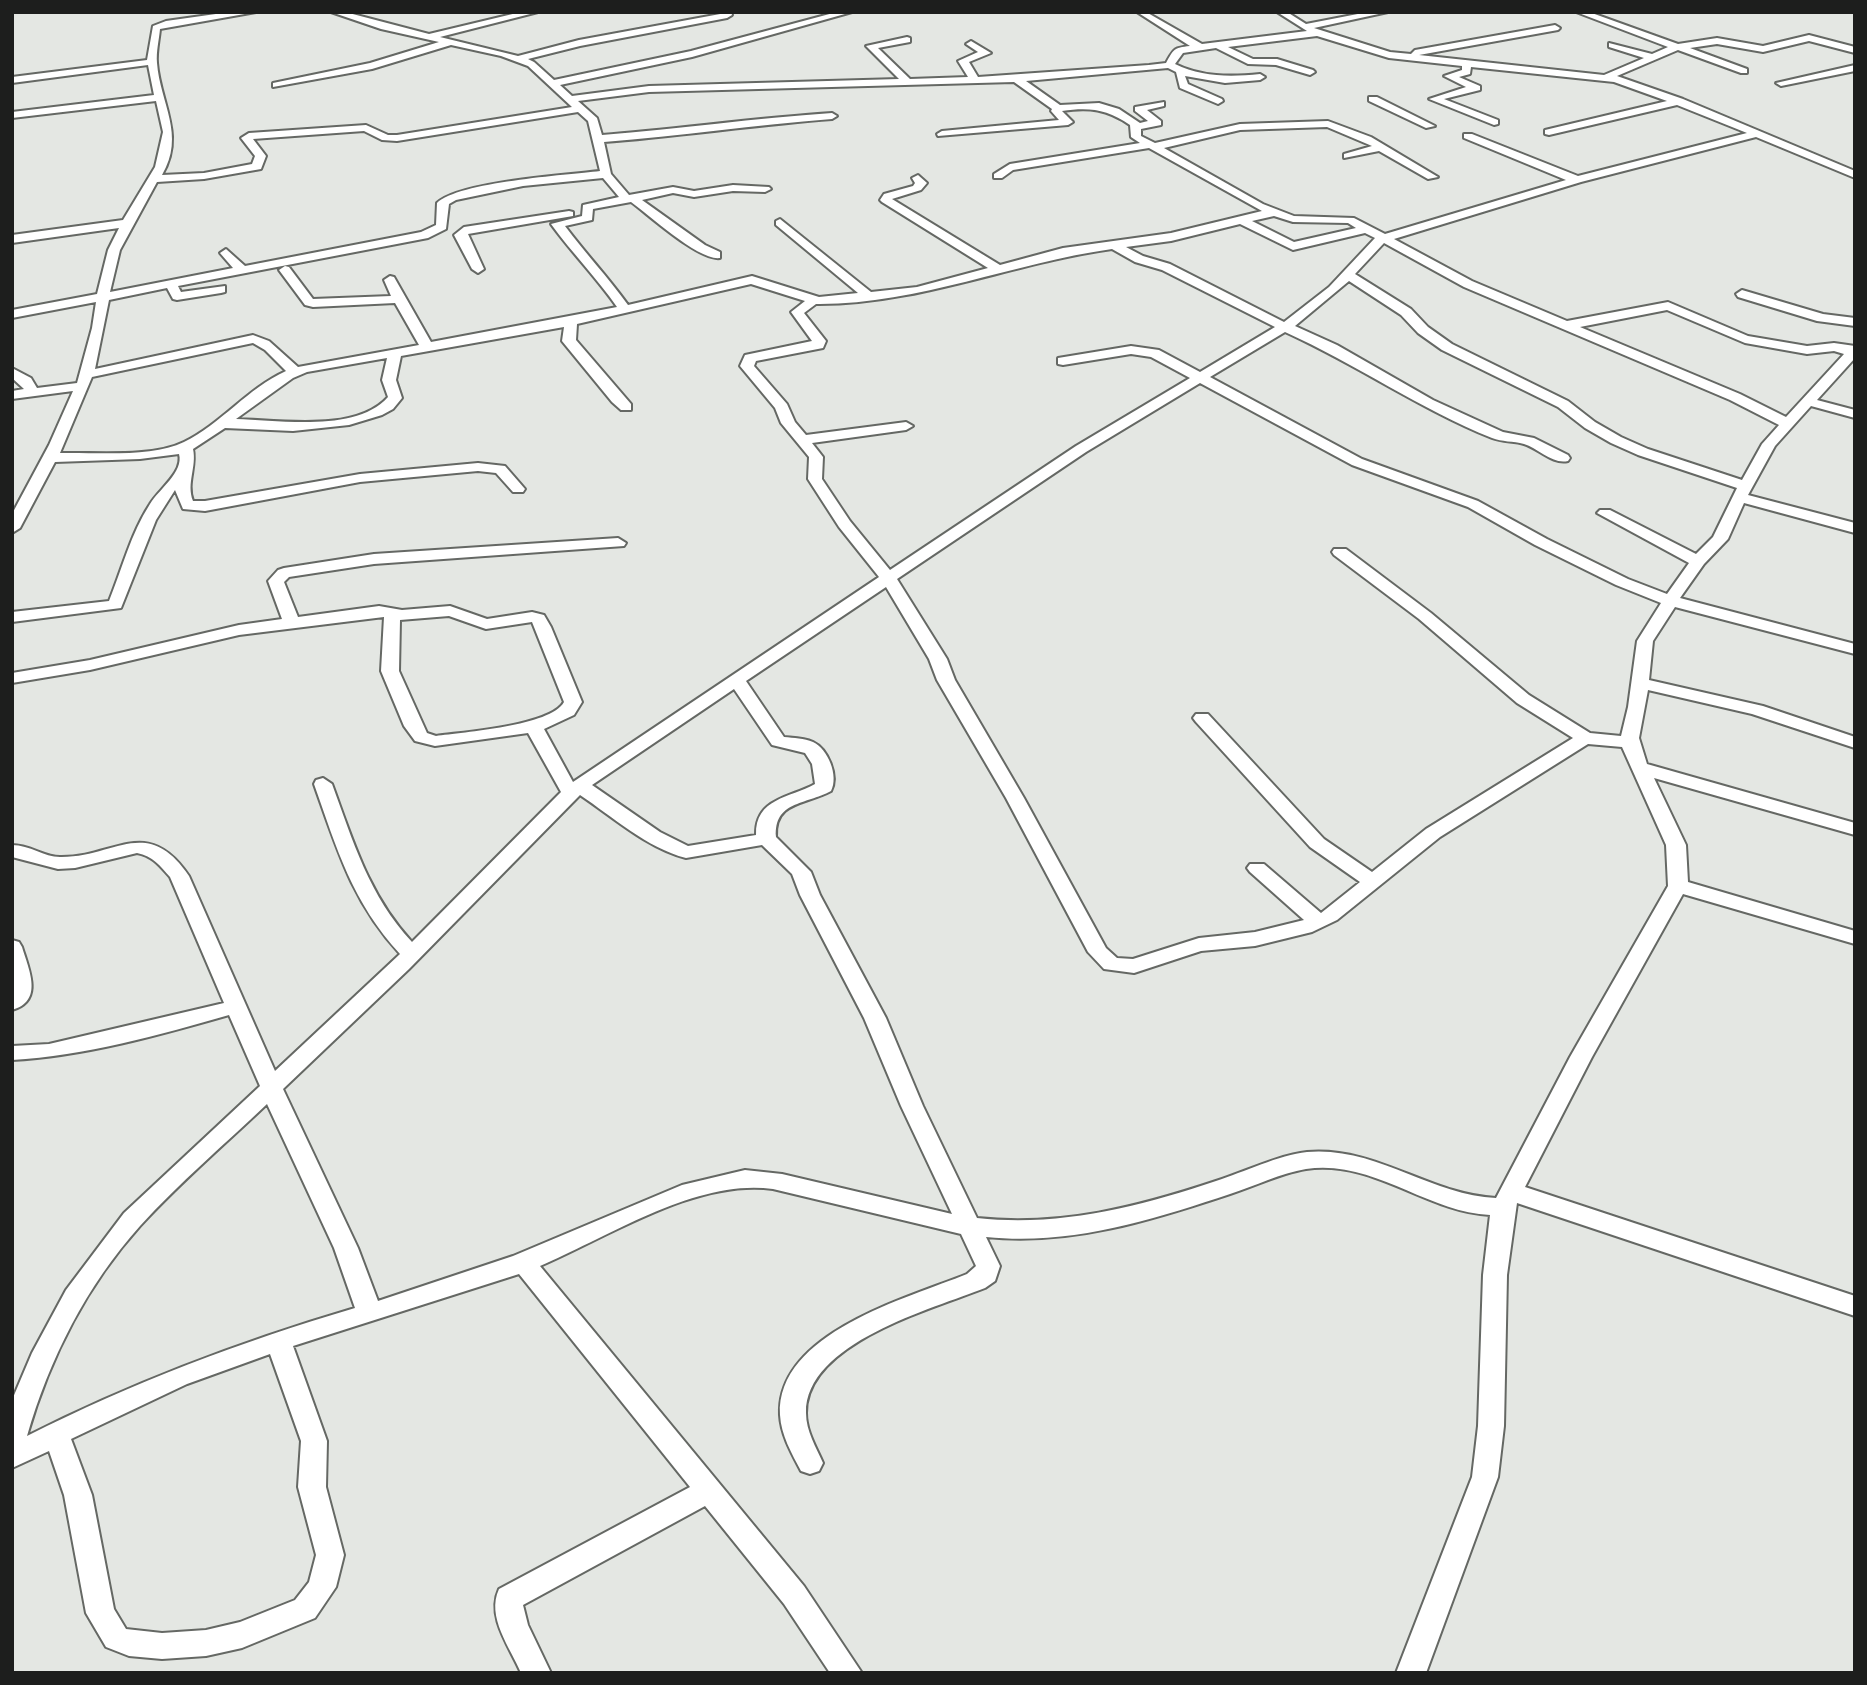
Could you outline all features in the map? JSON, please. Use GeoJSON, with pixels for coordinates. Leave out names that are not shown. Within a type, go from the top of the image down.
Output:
{"type":"FeatureCollection","features":[{"type":"Feature","properties":{"kind":"street"},"geometry":{"type":"LineString","coordinates":[[15,519],[50,458],[85,380],[101,328],[103,297],[111,260],[127,223],[161,167],[168,132],[152,62],[152,45],[158,27],[252,12]]}},
{"type":"Feature","properties":{"kind":"street"},"geometry":{"type":"LineString","coordinates":[[335,12],[531,64],[593,120],[606,174],[630,199],[701,248],[716,255]]}},
{"type":"Feature","properties":{"kind":"street"},"geometry":{"type":"LineString","coordinates":[[431,37],[534,12]]}},
{"type":"Feature","properties":{"kind":"street"},"geometry":{"type":"LineString","coordinates":[[518,59],[579,43],[727,15],[726,12]]}},
{"type":"Feature","properties":{"kind":"street"},"geometry":{"type":"LineString","coordinates":[[554,83],[692,54],[848,12]]}},
{"type":"Feature","properties":{"kind":"street"},"geometry":{"type":"LineString","coordinates":[[1281,12],[1303,27],[1365,50],[1466,67],[1611,78],[1759,132],[1855,175]]}},
{"type":"Feature","properties":{"kind":"street"},"geometry":{"type":"LineString","coordinates":[[1303,27],[1384,12]]}},
{"type":"Feature","properties":{"kind":"street"},"geometry":{"type":"LineString","coordinates":[[1580,12],[1744,71]]}},
{"type":"Feature","properties":{"kind":"street"},"geometry":{"type":"LineString","coordinates":[[1141,13],[1199,47]]}},
{"type":"Feature","properties":{"kind":"street"},"geometry":{"type":"LineString","coordinates":[[1401,57],[1424,50],[1555,28]]}},
{"type":"Feature","properties":{"kind":"street"},"geometry":{"type":"LineString","coordinates":[[1169,65],[1176,52],[1199,47],[1317,33]]}},
{"type":"Feature","properties":{"kind":"street"},"geometry":{"type":"LineString","coordinates":[[1611,78],[1677,47],[1717,41],[1763,49],[1809,38],[1855,50]]}},
{"type":"Feature","properties":{"kind":"street"},"geometry":{"type":"LineString","coordinates":[[907,40],[871,46],[908,82]]}},
{"type":"Feature","properties":{"kind":"street"},"geometry":{"type":"LineString","coordinates":[[277,85],[372,66],[450,42]]}},
{"type":"Feature","properties":{"kind":"street"},"geometry":{"type":"LineString","coordinates":[[1242,42],[1277,62],[1310,72]]}},
{"type":"Feature","properties":{"kind":"street"},"geometry":{"type":"LineString","coordinates":[[971,44],[986,53],[962,61],[975,80]]}},
{"type":"Feature","properties":{"kind":"street"},"geometry":{"type":"LineString","coordinates":[[1217,45],[1251,62],[1277,62]]}},
{"type":"Feature","properties":{"kind":"street"},"geometry":{"type":"LineString","coordinates":[[1612,45],[1652,57]]}},
{"type":"Feature","properties":{"kind":"street"},"geometry":{"type":"LineString","coordinates":[[12,80],[152,62]]}},
{"type":"Feature","properties":{"kind":"street"},"geometry":{"type":"LineString","coordinates":[[572,99],[625,91],[695,86],[1016,79],[1169,65],[1225,80],[1260,77]]}},
{"type":"Feature","properties":{"kind":"street"},"geometry":{"type":"LineString","coordinates":[[1394,109],[1428,103],[1476,88],[1449,76],[1466,67]]}},
{"type":"Feature","properties":{"kind":"street"},"geometry":{"type":"LineString","coordinates":[[1781,83],[1855,68]]}},
{"type":"Feature","properties":{"kind":"street"},"geometry":{"type":"LineString","coordinates":[[1182,70],[1180,75],[1184,86],[1218,101]]}},
{"type":"Feature","properties":{"kind":"street"},"geometry":{"type":"LineString","coordinates":[[1016,79],[1058,108],[1098,103],[1125,117],[1136,127],[1136,137],[1274,212],[1304,220],[1350,220],[1446,274],[1735,397],[1786,423]]}},
{"type":"Feature","properties":{"kind":"street"},"geometry":{"type":"LineString","coordinates":[[12,115],[160,97]]}},
{"type":"Feature","properties":{"kind":"street"},"geometry":{"type":"LineString","coordinates":[[1373,99],[1430,126]]}},
{"type":"Feature","properties":{"kind":"street"},"geometry":{"type":"LineString","coordinates":[[1549,132],[1679,101]]}},
{"type":"Feature","properties":{"kind":"street"},"geometry":{"type":"LineString","coordinates":[[1428,103],[1494,122]]}},
{"type":"Feature","properties":{"kind":"street"},"geometry":{"type":"LineString","coordinates":[[1136,127],[1157,122],[1139,110],[1160,104]]}},
{"type":"Feature","properties":{"kind":"street"},"geometry":{"type":"LineString","coordinates":[[155,179],[204,176],[255,168],[260,164],[261,156],[246,138],[249,136],[366,128],[386,138],[397,138],[582,108]]}},
{"type":"Feature","properties":{"kind":"street"},"geometry":{"type":"LineString","coordinates":[[942,134],[1068,122],[1056,111],[1058,108]]}},
{"type":"Feature","properties":{"kind":"street"},"geometry":{"type":"LineString","coordinates":[[597,139],[832,116]]}},
{"type":"Feature","properties":{"kind":"street"},"geometry":{"type":"LineString","coordinates":[[998,176],[1010,167],[1152,146],[1240,127],[1321,124],[1343,128],[1432,177]]}},
{"type":"Feature","properties":{"kind":"street"},"geometry":{"type":"LineString","coordinates":[[1242,220],[1293,246],[1374,234],[1759,132]]}},
{"type":"Feature","properties":{"kind":"street"},"geometry":{"type":"LineString","coordinates":[[1468,136],[1577,180]]}},
{"type":"Feature","properties":{"kind":"street"},"geometry":{"type":"LineString","coordinates":[[1348,156],[1381,147]]}},
{"type":"Feature","properties":{"kind":"street"},"geometry":{"type":"LineString","coordinates":[[12,314],[435,232],[442,227],[443,203],[463,193],[606,174]]}},
{"type":"Feature","properties":{"kind":"street"},"geometry":{"type":"LineString","coordinates":[[918,178],[920,186],[888,196],[889,203],[996,268]]}},
{"type":"Feature","properties":{"kind":"street"},"geometry":{"type":"LineString","coordinates":[[625,309],[597,270],[578,252],[557,225],[587,218],[587,207],[677,189],[694,194],[733,188],[765,189]]}},
{"type":"Feature","properties":{"kind":"street"},"geometry":{"type":"LineString","coordinates":[[478,269],[461,242],[460,235],[464,232],[587,211]]}},
{"type":"Feature","properties":{"kind":"street"},"geometry":{"type":"LineString","coordinates":[[50,458],[185,447],[296,372],[426,345],[570,321],[752,280],[813,300],[870,297],[940,287],[996,268],[1063,252],[1171,237],[1274,212]]}},
{"type":"Feature","properties":{"kind":"street"},"geometry":{"type":"LineString","coordinates":[[12,239],[127,223]]}},
{"type":"Feature","properties":{"kind":"street"},"geometry":{"type":"LineString","coordinates":[[780,223],[870,297]]}},
{"type":"Feature","properties":{"kind":"street"},"geometry":{"type":"LineString","coordinates":[[12,1443],[29,1385],[76,1293],[132,1219],[412,954],[575,790],[1081,449],[1200,379],[1316,305],[1348,275],[1374,234]]}},
{"type":"Feature","properties":{"kind":"street"},"geometry":{"type":"LineString","coordinates":[[1112,244],[1139,259],[1166,267],[1241,307],[1332,348],[1428,402],[1499,436],[1529,441],[1563,458]]}},
{"type":"Feature","properties":{"kind":"street"},"geometry":{"type":"LineString","coordinates":[[226,253],[242,269]]}},
{"type":"Feature","properties":{"kind":"street"},"geometry":{"type":"LineString","coordinates":[[285,270],[313,303],[399,299]]}},
{"type":"Feature","properties":{"kind":"street"},"geometry":{"type":"LineString","coordinates":[[1348,275],[1406,312],[1423,330],[1447,347],[1563,404],[1609,436],[1742,491],[1855,528]]}},
{"type":"Feature","properties":{"kind":"street"},"geometry":{"type":"LineString","coordinates":[[390,280],[426,345]]}},
{"type":"Feature","properties":{"kind":"street"},"geometry":{"type":"LineString","coordinates":[[170,283],[177,296],[221,289]]}},
{"type":"Feature","properties":{"kind":"street"},"geometry":{"type":"LineString","coordinates":[[1742,294],[1822,318],[1855,322]]}},
{"type":"Feature","properties":{"kind":"street"},"geometry":{"type":"LineString","coordinates":[[813,300],[797,312],[819,341],[818,345],[750,358],[747,363],[782,407],[788,423],[816,457],[815,479],[844,524],[888,577],[938,659],[946,680],[1104,959],[1111,964],[1133,966],[1199,945],[1255,939],[1318,921],[1343,908],[1433,833],[1587,739]]}},
{"type":"Feature","properties":{"kind":"street"},"geometry":{"type":"LineString","coordinates":[[1411,1673],[1485,1477],[1491,1426],[1495,1275],[1508,1199],[1581,1057],[1678,886],[1676,845],[1630,743],[1645,641],[1698,561],[1720,539],[1742,491],[1769,444],[1786,423],[1851,358],[1834,347],[1807,350],[1745,339],[1668,306],[1567,325]]}},
{"type":"Feature","properties":{"kind":"street"},"geometry":{"type":"LineString","coordinates":[[570,321],[569,341],[585,354],[602,382],[626,407]]}},
{"type":"Feature","properties":{"kind":"street"},"geometry":{"type":"LineString","coordinates":[[12,395],[253,339],[267,342],[281,361],[296,372]]}},
{"type":"Feature","properties":{"kind":"street"},"geometry":{"type":"LineString","coordinates":[[1062,361],[1142,351],[1154,353],[1357,462],[1463,499],[1592,569],[1671,601],[1855,649]]}},
{"type":"Feature","properties":{"kind":"street"},"geometry":{"type":"LineString","coordinates":[[220,424],[247,422],[295,427],[377,414],[391,405],[395,398],[389,380],[395,352]]}},
{"type":"Feature","properties":{"kind":"street"},"geometry":{"type":"LineString","coordinates":[[12,372],[26,381],[32,392]]}},
{"type":"Feature","properties":{"kind":"street"},"geometry":{"type":"LineString","coordinates":[[1807,401],[1855,414]]}},
{"type":"Feature","properties":{"kind":"street"},"geometry":{"type":"LineString","coordinates":[[804,440],[906,426]]}},
{"type":"Feature","properties":{"kind":"street"},"geometry":{"type":"LineString","coordinates":[[12,617],[114,605],[148,515],[163,493],[181,475],[188,459],[185,447]]}},
{"type":"Feature","properties":{"kind":"street"},"geometry":{"type":"LineString","coordinates":[[181,475],[184,500],[188,506],[205,506],[360,478],[478,467],[500,469],[518,489]]}},
{"type":"Feature","properties":{"kind":"street"},"geometry":{"type":"LineString","coordinates":[[1605,513],[1698,561]]}},
{"type":"Feature","properties":{"kind":"street"},"geometry":{"type":"LineString","coordinates":[[292,623],[276,581],[284,573],[374,559],[618,543]]}},
{"type":"Feature","properties":{"kind":"street"},"geometry":{"type":"LineString","coordinates":[[1340,552],[1425,616],[1523,699],[1587,739],[1630,743]]}},
{"type":"Feature","properties":{"kind":"street"},"geometry":{"type":"LineString","coordinates":[[12,678],[90,665],[239,630],[379,611],[407,615],[450,611],[486,624],[525,616],[538,619],[573,706],[534,727],[435,741],[421,737],[413,726],[390,671],[391,613]]}},
{"type":"Feature","properties":{"kind":"street"},"geometry":{"type":"LineString","coordinates":[[737,680],[772,736],[783,743],[806,745],[812,749],[825,776],[826,783],[820,790],[774,807],[766,817],[766,839],[801,872],[810,895],[875,1018],[912,1106],[988,1266],[986,1273],[976,1281],[870,1326],[812,1363],[799,1384],[793,1409],[796,1431],[810,1463]]}},
{"type":"Feature","properties":{"kind":"street"},"geometry":{"type":"LineString","coordinates":[[1640,683],[1757,710],[1855,743]]}},
{"type":"Feature","properties":{"kind":"street"},"geometry":{"type":"LineString","coordinates":[[1202,718],[1317,843],[1374,883]]}},
{"type":"Feature","properties":{"kind":"street"},"geometry":{"type":"LineString","coordinates":[[534,727],[554,767],[575,790],[653,836],[686,852],[766,839]]}},
{"type":"Feature","properties":{"kind":"street"},"geometry":{"type":"LineString","coordinates":[[1640,768],[1855,828]]}},
{"type":"Feature","properties":{"kind":"street"},"geometry":{"type":"LineString","coordinates":[[323,784],[356,875],[370,903],[385,926],[412,954]]}},
{"type":"Feature","properties":{"kind":"street"},"geometry":{"type":"LineString","coordinates":[[12,851],[24,851],[50,862],[61,863],[118,849],[142,848],[167,857],[179,876],[286,1123],[308,1162],[346,1248],[370,1314]]}},
{"type":"Feature","properties":{"kind":"street"},"geometry":{"type":"LineString","coordinates":[[1257,868],[1318,921]]}},
{"type":"Feature","properties":{"kind":"street"},"geometry":{"type":"LineString","coordinates":[[1678,886],[1855,938]]}},
{"type":"Feature","properties":{"kind":"street"},"geometry":{"type":"LineString","coordinates":[[12,947],[23,988],[22,994],[12,1003]]}},
{"type":"Feature","properties":{"kind":"street"},"geometry":{"type":"LineString","coordinates":[[12,1053],[49,1051],[172,1024],[237,1006]]}},
{"type":"Feature","properties":{"kind":"street"},"geometry":{"type":"LineString","coordinates":[[12,1457],[115,1404],[171,1380],[278,1341],[452,1289],[524,1263],[694,1191],[749,1179],[768,1180],[968,1226],[1028,1229],[1075,1225],[1147,1211],[1304,1161],[1355,1163],[1475,1206],[1508,1199],[1855,1306]]}},
{"type":"Feature","properties":{"kind":"street"},"geometry":{"type":"LineString","coordinates":[[524,1263],[794,1595],[847,1673]]}},
{"type":"Feature","properties":{"kind":"street"},"geometry":{"type":"LineString","coordinates":[[55,1434],[78,1494],[100,1612],[116,1638],[129,1643],[162,1646],[205,1643],[242,1635],[305,1609],[322,1587],[330,1555],[312,1487],[314,1441],[278,1341]]}},
{"type":"Feature","properties":{"kind":"street"},"geometry":{"type":"LineString","coordinates":[[536,1673],[525,1644],[509,1618],[509,1598],[708,1491]]}}]}
